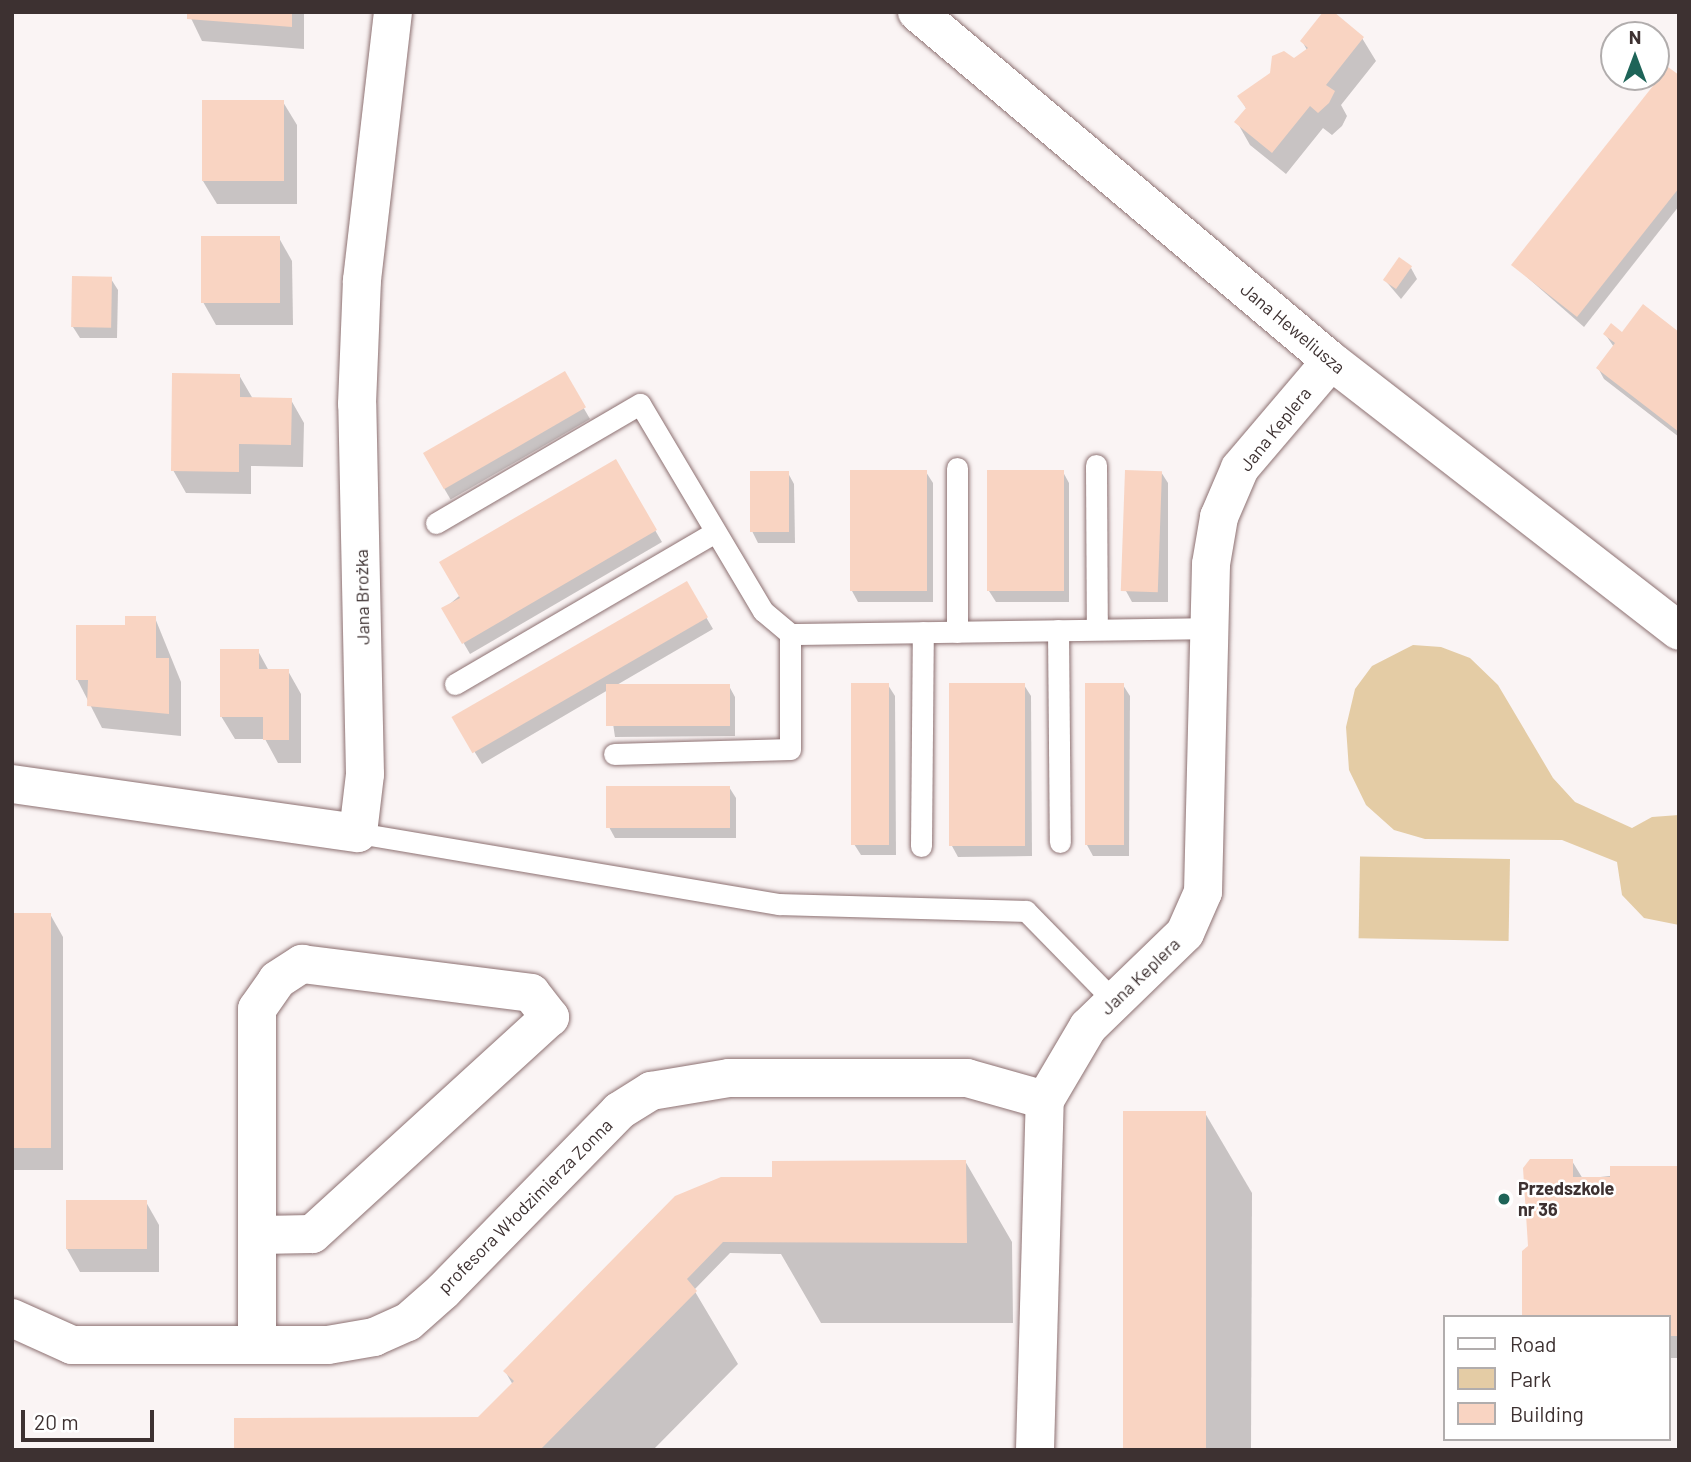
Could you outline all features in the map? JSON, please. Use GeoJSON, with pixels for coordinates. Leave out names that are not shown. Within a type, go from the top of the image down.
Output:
{"type":"FeatureCollection","features":[{"type":"Feature","properties":{"kind":"street","name":"Jana Brożka"},"geometry":{"type":"LineString","coordinates":[[358,833],[365,774],[357,404],[362,280],[393,12]]}},
{"type":"Feature","properties":{"kind":"street","name":"Jana Heweliusza"},"geometry":{"type":"LineString","coordinates":[[917,12],[1331,361],[1679,631]]}},
{"type":"Feature","properties":{"kind":"street","name":"Jana Keplera"},"geometry":{"type":"LineString","coordinates":[[1035,1450],[1045,1100],[1067,1056],[1115,1002],[1185,933],[1203,892],[1209,628],[1219,517],[1240,468],[1331,361]]}},
{"type":"Feature","properties":{"kind":"street"},"geometry":{"type":"LineString","coordinates":[[12,784],[358,833]]}},
{"type":"Feature","properties":{"kind":"street"},"geometry":{"type":"LineString","coordinates":[[257,1345],[257,1009],[277,980],[302,964],[531,993],[551,1017],[312,1234],[259,1235]]}},
{"type":"Feature","properties":{"kind":"street","name":"profesora Włodzimierza Zonna"},"geometry":{"type":"LineString","coordinates":[[12,1318],[72,1345],[328,1345],[374,1337],[408,1322],[619,1111],[651,1091],[729,1078],[967,1078],[1045,1100]]}},
{"type":"Feature","properties":{"kind":"lane"},"geometry":{"type":"LineString","coordinates":[[436,523],[640,404],[713,533],[762,611],[789,634],[1209,628]]}},
{"type":"Feature","properties":{"kind":"lane"},"geometry":{"type":"LineString","coordinates":[[1096,465],[1097,629]]}},
{"type":"Feature","properties":{"kind":"lane"},"geometry":{"type":"LineString","coordinates":[[957,468],[957,632]]}},
{"type":"Feature","properties":{"kind":"lane"},"geometry":{"type":"LineString","coordinates":[[455,684],[713,533]]}},
{"type":"Feature","properties":{"kind":"lane"},"geometry":{"type":"LineString","coordinates":[[1058,630],[1060,842]]}},
{"type":"Feature","properties":{"kind":"lane"},"geometry":{"type":"LineString","coordinates":[[921,846],[923,632]]}},
{"type":"Feature","properties":{"kind":"lane"},"geometry":{"type":"LineString","coordinates":[[614,754],[789,748],[789,634]]}},
{"type":"Feature","properties":{"kind":"lane"},"geometry":{"type":"LineString","coordinates":[[358,833],[779,904],[1026,911],[1115,1002]]}},
{"type":"Feature","properties":{"kind":"green space"},"geometry":{"type":"Polygon","coordinates":[[[1413,645],[1441,647],[1470,658],[1498,685],[1553,778],[1575,802],[1632,828],[1652,817],[1679,815],[1679,925],[1644,918],[1622,895],[1617,862],[1562,840],[1425,839],[1394,830],[1366,805],[1349,770],[1346,727],[1355,689],[1372,666],[1413,645]]]}},
{"type":"Feature","properties":{"kind":"green space"},"geometry":{"type":"Polygon","coordinates":[[[1360,856],[1510,859],[1509,941],[1359,938],[1360,856]]]}},
{"type":"Feature","properties":{"kind":"building"},"geometry":{"type":"Polygon","coordinates":[[[187,12],[292,12],[292,27],[187,19],[187,12]]]}},
{"type":"Feature","properties":{"kind":"building"},"geometry":{"type":"Polygon","coordinates":[[[1323,12],[1334,12],[1364,37],[1326,85],[1335,91],[1329,103],[1318,113],[1310,106],[1272,153],[1234,122],[1246,108],[1237,96],[1270,73],[1272,56],[1284,51],[1294,58],[1308,48],[1300,41],[1323,12]]]}},
{"type":"Feature","properties":{"kind":"building"},"geometry":{"type":"Polygon","coordinates":[[[1670,68],[1679,75],[1679,188],[1577,317],[1511,265],[1649,91],[1670,91],[1670,68]]]}},
{"type":"Feature","properties":{"kind":"building"},"geometry":{"type":"Polygon","coordinates":[[[202,100],[284,100],[284,181],[202,181],[202,100]]]}},
{"type":"Feature","properties":{"kind":"building"},"geometry":{"type":"Polygon","coordinates":[[[201,236],[280,236],[280,303],[201,303],[201,236]]]}},
{"type":"Feature","properties":{"kind":"building"},"geometry":{"type":"Polygon","coordinates":[[[1399,257],[1412,266],[1396,289],[1383,280],[1399,257]]]}},
{"type":"Feature","properties":{"kind":"building"},"geometry":{"type":"Polygon","coordinates":[[[72,276],[112,277],[111,328],[71,327],[72,276]]]}},
{"type":"Feature","properties":{"kind":"building"},"geometry":{"type":"Polygon","coordinates":[[[1643,304],[1679,332],[1679,432],[1596,368],[1615,343],[1603,334],[1611,323],[1622,332],[1643,304]]]}},
{"type":"Feature","properties":{"kind":"building"},"geometry":{"type":"Polygon","coordinates":[[[565,371],[586,407],[444,489],[423,453],[565,371]]]}},
{"type":"Feature","properties":{"kind":"building"},"geometry":{"type":"Polygon","coordinates":[[[172,373],[240,374],[240,397],[292,398],[291,445],[239,444],[239,472],[171,471],[172,373]]]}},
{"type":"Feature","properties":{"kind":"building"},"geometry":{"type":"Polygon","coordinates":[[[616,459],[657,530],[462,644],[441,608],[460,598],[439,562],[616,459]]]}},
{"type":"Feature","properties":{"kind":"building"},"geometry":{"type":"Polygon","coordinates":[[[850,470],[927,470],[927,591],[850,591],[850,470]]]}},
{"type":"Feature","properties":{"kind":"building"},"geometry":{"type":"Polygon","coordinates":[[[987,470],[1064,470],[1064,591],[987,591],[987,470]]]}},
{"type":"Feature","properties":{"kind":"building"},"geometry":{"type":"Polygon","coordinates":[[[1125,470],[1162,471],[1158,592],[1121,591],[1125,470]]]}},
{"type":"Feature","properties":{"kind":"building"},"geometry":{"type":"Polygon","coordinates":[[[750,471],[789,471],[789,532],[750,532],[750,471]]]}},
{"type":"Feature","properties":{"kind":"building"},"geometry":{"type":"Polygon","coordinates":[[[687,581],[708,617],[472,753],[451,717],[687,581]]]}},
{"type":"Feature","properties":{"kind":"building"},"geometry":{"type":"Polygon","coordinates":[[[125,616],[156,616],[156,658],[169,658],[169,714],[87,706],[88,680],[76,680],[76,625],[125,625],[125,616]]]}},
{"type":"Feature","properties":{"kind":"building"},"geometry":{"type":"Polygon","coordinates":[[[220,649],[259,649],[259,669],[289,669],[289,740],[263,740],[263,717],[220,717],[220,649]]]}},
{"type":"Feature","properties":{"kind":"building"},"geometry":{"type":"Polygon","coordinates":[[[851,683],[889,683],[889,845],[851,845],[851,683]]]}},
{"type":"Feature","properties":{"kind":"building"},"geometry":{"type":"Polygon","coordinates":[[[949,683],[1025,683],[1025,846],[949,846],[949,683]]]}},
{"type":"Feature","properties":{"kind":"building"},"geometry":{"type":"Polygon","coordinates":[[[1085,683],[1124,683],[1124,845],[1085,845],[1085,683]]]}},
{"type":"Feature","properties":{"kind":"building"},"geometry":{"type":"Polygon","coordinates":[[[606,684],[730,684],[730,726],[606,726],[606,684]]]}},
{"type":"Feature","properties":{"kind":"building"},"geometry":{"type":"Polygon","coordinates":[[[606,786],[730,786],[730,828],[606,828],[606,786]]]}},
{"type":"Feature","properties":{"kind":"building"},"geometry":{"type":"Polygon","coordinates":[[[12,913],[51,913],[51,1148],[12,1148],[12,913]]]}},
{"type":"Feature","properties":{"kind":"building"},"geometry":{"type":"Polygon","coordinates":[[[1123,1111],[1206,1111],[1206,1450],[1123,1450],[1123,1111]]]}},
{"type":"Feature","properties":{"kind":"building"},"geometry":{"type":"Polygon","coordinates":[[[1530,1159],[1573,1159],[1573,1177],[1610,1177],[1610,1166],[1679,1166],[1679,1336],[1670,1336],[1670,1315],[1522,1315],[1522,1251],[1528,1246],[1523,1168],[1530,1159]]]}},
{"type":"Feature","properties":{"kind":"building"},"geometry":{"type":"Polygon","coordinates":[[[966,1160],[967,1243],[723,1242],[687,1279],[697,1291],[540,1450],[234,1450],[234,1418],[478,1417],[514,1381],[503,1371],[675,1196],[721,1177],[772,1177],[772,1161],[966,1160]]]}},
{"type":"Feature","properties":{"kind":"building"},"geometry":{"type":"Polygon","coordinates":[[[66,1200],[147,1200],[147,1249],[66,1249],[66,1200]]]}},
{"type":"Feature","properties":{"kind":"place","name":"Przedszkole nr 36"},"geometry":{"type":"Point","coordinates":[1504,1199]}}]}
